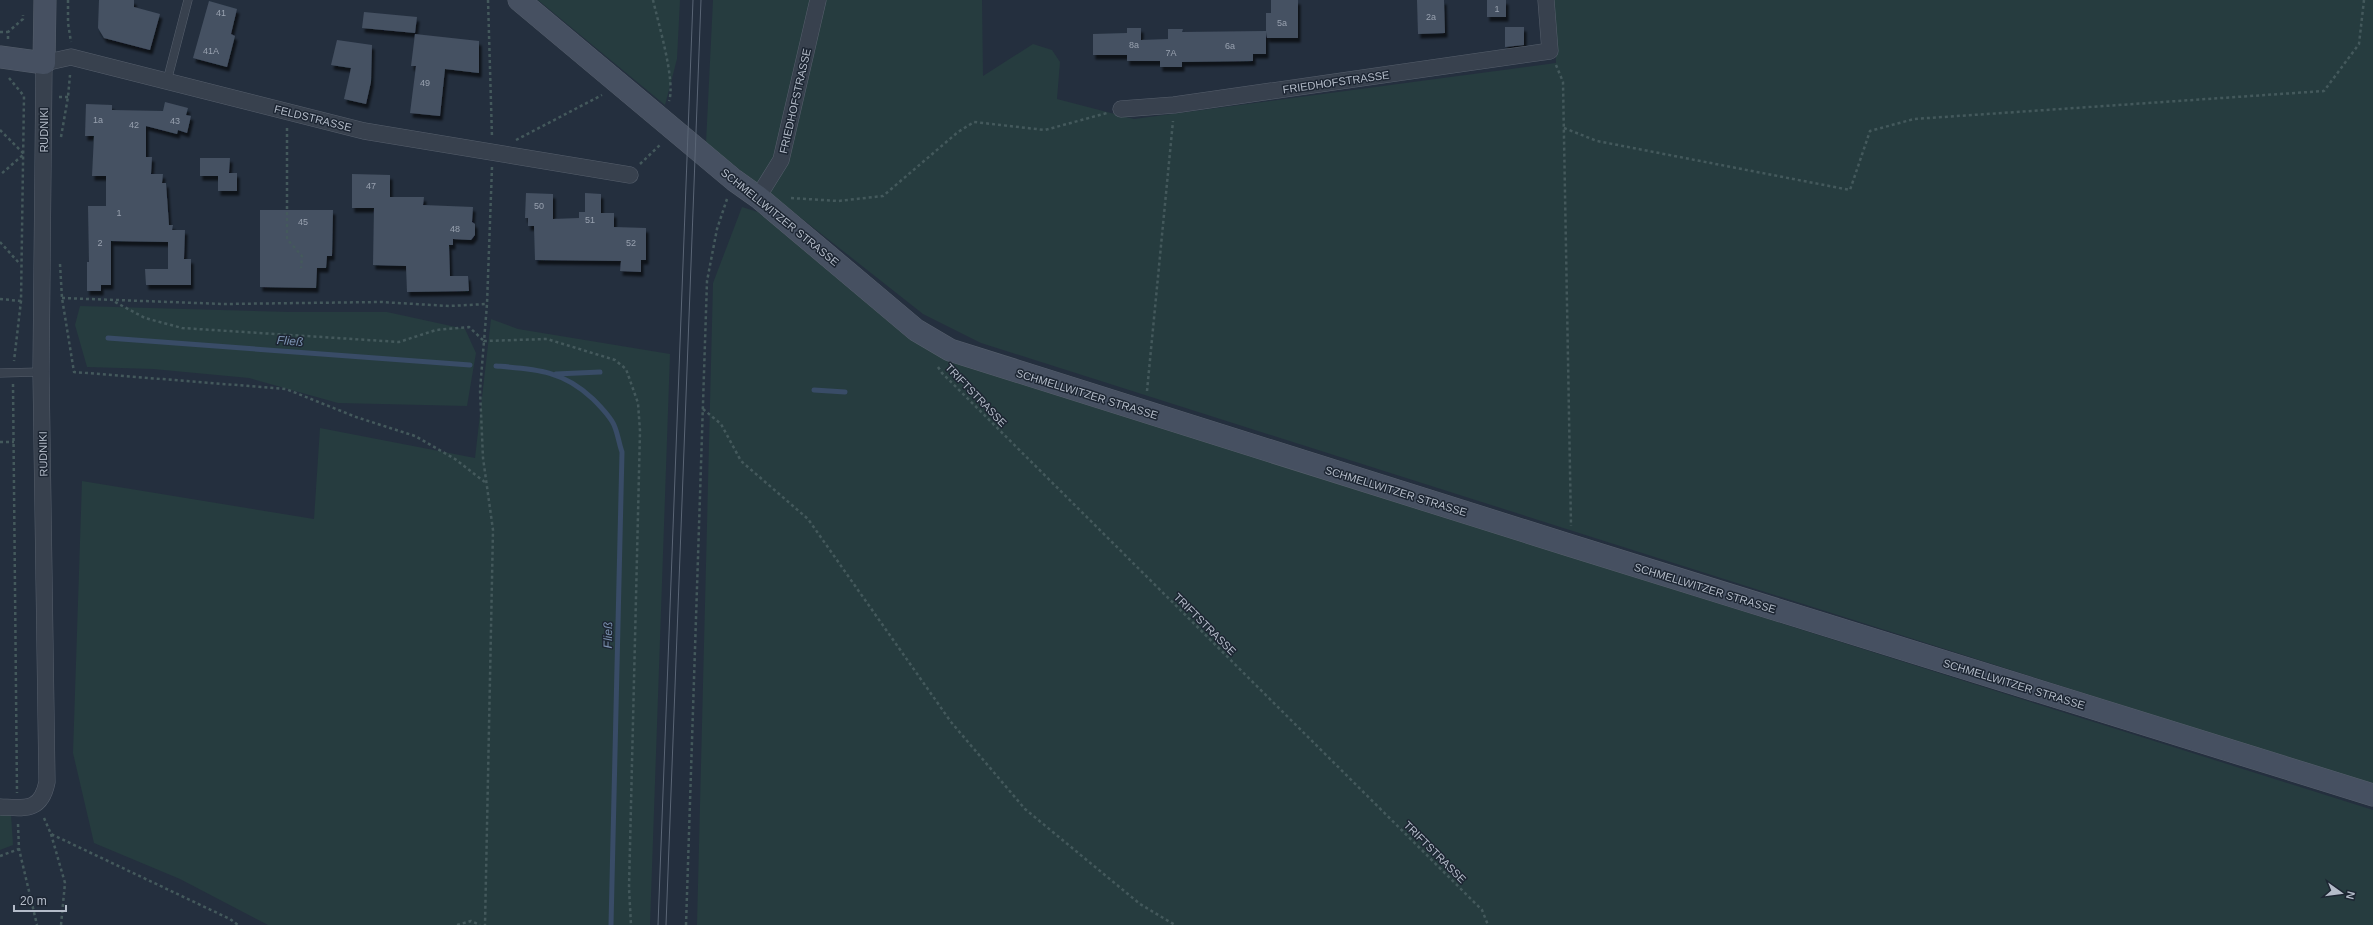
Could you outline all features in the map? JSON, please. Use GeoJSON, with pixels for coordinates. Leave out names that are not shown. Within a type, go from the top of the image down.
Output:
{"type":"FeatureCollection","features":[{"type":"Feature","properties":{"kind":"street"},"geometry":{"type":"LineString","coordinates":[[44,63],[45,0]]}},
{"type":"Feature","properties":{"kind":"street","name":"SCHMELLWITZER STRASSE"},"geometry":{"type":"LineString","coordinates":[[519,0],[669,124],[734,180],[758,197],[916,330],[950,350],[1572,546],[2373,795]]}},
{"type":"Feature","properties":{"kind":"street","name":"FRIEDHOFSTRASSE"},"geometry":{"type":"LineString","coordinates":[[758,197],[781,160],[818,0]]}},
{"type":"Feature","properties":{"kind":"street"},"geometry":{"type":"LineString","coordinates":[[1546,0],[1550,51]]}},
{"type":"Feature","properties":{"kind":"street","name":"FRIEDHOFSTRASSE"},"geometry":{"type":"LineString","coordinates":[[1121,110],[1174,105],[1550,51]]}},
{"type":"Feature","properties":{"kind":"street","name":"FELDSTRASSE"},"geometry":{"type":"LineString","coordinates":[[0,57],[44,63],[71,56],[364,131],[630,175]]}},
{"type":"Feature","properties":{"kind":"street","name":"RUDNIKI"},"geometry":{"type":"LineString","coordinates":[[38,803],[45,794],[47,782],[42,372],[44,63]]}},
{"type":"Feature","properties":{"kind":"street"},"geometry":{"type":"LineString","coordinates":[[0,806],[27,808],[38,803]]}},
{"type":"Feature","properties":{"kind":"lane"},"geometry":{"type":"LineString","coordinates":[[167,81],[188,0]]}},
{"type":"Feature","properties":{"kind":"lane"},"geometry":{"type":"LineString","coordinates":[[0,373],[42,372]]}},
{"type":"Feature","properties":{"kind":"path"},"geometry":{"type":"LineString","coordinates":[[485,925],[493,530],[487,483],[480,390],[487,304],[493,152],[488,0]]}},
{"type":"Feature","properties":{"kind":"path"},"geometry":{"type":"LineString","coordinates":[[630,175],[669,124],[671,95],[668,67],[653,0]]}},
{"type":"Feature","properties":{"kind":"path"},"geometry":{"type":"LineString","coordinates":[[1564,128],[1597,141],[1850,190],[1870,131],[1914,119],[2324,91],[2360,44],[2364,0]]}},
{"type":"Feature","properties":{"kind":"path"},"geometry":{"type":"LineString","coordinates":[[0,32],[8,32]]}},
{"type":"Feature","properties":{"kind":"path"},"geometry":{"type":"LineString","coordinates":[[1550,51],[1563,82],[1572,546]]}},
{"type":"Feature","properties":{"kind":"path"},"geometry":{"type":"LineString","coordinates":[[8,77],[24,96],[20,301],[13,373],[17,808],[19,849],[38,925]]}},
{"type":"Feature","properties":{"kind":"path"},"geometry":{"type":"LineString","coordinates":[[493,152],[576,107],[624,87]]}},
{"type":"Feature","properties":{"kind":"path"},"geometry":{"type":"LineString","coordinates":[[1145,412],[1174,105]]}},
{"type":"Feature","properties":{"kind":"path"},"geometry":{"type":"LineString","coordinates":[[790,198],[838,201],[882,196],[958,132],[974,122],[1045,130],[1121,110]]}},
{"type":"Feature","properties":{"kind":"path"},"geometry":{"type":"LineString","coordinates":[[287,112],[287,239],[302,256],[301,268]]}},
{"type":"Feature","properties":{"kind":"path"},"geometry":{"type":"LineString","coordinates":[[0,130],[24,154]]}},
{"type":"Feature","properties":{"kind":"path"},"geometry":{"type":"LineString","coordinates":[[0,176],[24,154]]}},
{"type":"Feature","properties":{"kind":"path"},"geometry":{"type":"LineString","coordinates":[[686,925],[707,281],[717,229],[734,180]]}},
{"type":"Feature","properties":{"kind":"path"},"geometry":{"type":"LineString","coordinates":[[0,242],[21,264]]}},
{"type":"Feature","properties":{"kind":"path"},"geometry":{"type":"LineString","coordinates":[[0,299],[20,301],[42,297]]}},
{"type":"Feature","properties":{"kind":"path"},"geometry":{"type":"LineString","coordinates":[[487,304],[450,306],[381,302],[224,304],[115,302],[62,298],[74,372],[286,389],[356,417],[415,436],[455,459],[487,483]]}},
{"type":"Feature","properties":{"kind":"path"},"geometry":{"type":"LineString","coordinates":[[115,302],[145,318],[182,328],[399,342],[436,330],[469,327],[484,342],[547,339],[615,360],[626,369],[638,403],[640,431],[630,888],[631,925]]}},
{"type":"Feature","properties":{"kind":"path","name":"TRIFTSTRASSE"},"geometry":{"type":"LineString","coordinates":[[934,361],[942,373],[1482,910],[1488,925]]}},
{"type":"Feature","properties":{"kind":"path"},"geometry":{"type":"LineString","coordinates":[[703,409],[721,424],[742,461],[808,519],[950,722],[1025,809],[1140,904],[1176,925]]}},
{"type":"Feature","properties":{"kind":"path"},"geometry":{"type":"LineString","coordinates":[[0,442],[14,442]]}},
{"type":"Feature","properties":{"kind":"path"},"geometry":{"type":"LineString","coordinates":[[38,803],[51,834],[64,883],[61,925]]}},
{"type":"Feature","properties":{"kind":"path"},"geometry":{"type":"LineString","coordinates":[[51,834],[223,916],[238,925]]}},
{"type":"Feature","properties":{"kind":"path"},"geometry":{"type":"LineString","coordinates":[[0,856],[19,849]]}},
{"type":"Feature","properties":{"kind":"path"},"geometry":{"type":"LineString","coordinates":[[457,925],[471,921],[480,925]]}},
{"type":"Feature","properties":{"kind":"green space"},"geometry":{"type":"Polygon","coordinates":[[[538,0],[680,0],[677,59],[665,105],[538,0]]]}},
{"type":"Feature","properties":{"kind":"green space"},"geometry":{"type":"Polygon","coordinates":[[[713,0],[982,0],[983,76],[1033,44],[1052,50],[1060,62],[1057,99],[1134,119],[1556,63],[1553,0],[2373,0],[2373,785],[981,343],[923,314],[706,143],[713,0]]]}},
{"type":"Feature","properties":{"kind":"green space"},"geometry":{"type":"Polygon","coordinates":[[[742,207],[758,212],[904,334],[985,372],[2373,810],[2373,925],[697,925],[713,283],[742,207]]]}},
{"type":"Feature","properties":{"kind":"green space"},"geometry":{"type":"Polygon","coordinates":[[[80,306],[290,312],[387,312],[465,329],[476,353],[467,406],[338,403],[249,378],[153,369],[87,367],[75,325],[80,306]]]}},
{"type":"Feature","properties":{"kind":"green space"},"geometry":{"type":"Polygon","coordinates":[[[491,319],[518,329],[670,354],[650,925],[268,925],[180,879],[94,843],[73,753],[82,481],[314,519],[320,428],[475,458],[491,319]]]}},
{"type":"Feature","properties":{"kind":"green space"},"geometry":{"type":"Polygon","coordinates":[[[0,814],[11,814],[13,845],[0,850],[0,814]]]}},
{"type":"Feature","properties":{"kind":"building"},"geometry":{"type":"Polygon","coordinates":[[[99,0],[134,0],[134,7],[160,14],[150,50],[104,38],[98,28],[99,0]]]}},
{"type":"Feature","properties":{"kind":"building"},"geometry":{"type":"Polygon","coordinates":[[[1271,0],[1298,0],[1298,38],[1267,38],[1266,32],[1266,54],[1253,54],[1253,61],[1182,62],[1182,67],[1160,67],[1160,61],[1127,61],[1127,55],[1093,55],[1093,34],[1127,33],[1127,28],[1141,28],[1141,40],[1168,39],[1168,29],[1183,29],[1182,32],[1266,31],[1266,13],[1271,13],[1271,0]]]}},
{"type":"Feature","properties":{"kind":"building"},"geometry":{"type":"Polygon","coordinates":[[[1417,0],[1444,0],[1445,33],[1418,34],[1417,0]]]}},
{"type":"Feature","properties":{"kind":"building"},"geometry":{"type":"Polygon","coordinates":[[[1487,0],[1506,0],[1506,17],[1487,17],[1487,0]]]}},
{"type":"Feature","properties":{"kind":"building"},"geometry":{"type":"Polygon","coordinates":[[[209,1],[237,9],[231,34],[235,36],[227,67],[193,58],[209,1]]]}},
{"type":"Feature","properties":{"kind":"building"},"geometry":{"type":"Polygon","coordinates":[[[364,12],[417,17],[415,33],[362,28],[364,12]]]}},
{"type":"Feature","properties":{"kind":"building"},"geometry":{"type":"Polygon","coordinates":[[[1505,27],[1524,27],[1524,45],[1505,47],[1505,27]]]}},
{"type":"Feature","properties":{"kind":"building"},"geometry":{"type":"Polygon","coordinates":[[[415,34],[479,41],[479,73],[445,69],[440,116],[410,113],[416,66],[411,66],[415,34]]]}},
{"type":"Feature","properties":{"kind":"building"},"geometry":{"type":"Polygon","coordinates":[[[337,40],[372,45],[371,82],[366,104],[344,99],[351,68],[331,65],[337,40]]]}},
{"type":"Feature","properties":{"kind":"building"},"geometry":{"type":"Polygon","coordinates":[[[165,102],[188,108],[186,115],[191,116],[187,133],[178,130],[177,134],[146,126],[146,157],[152,157],[151,174],[163,174],[162,183],[166,183],[169,225],[173,225],[172,230],[185,230],[184,259],[191,259],[191,285],[146,285],[145,269],[168,269],[168,242],[111,241],[111,285],[101,285],[101,291],[87,291],[87,262],[89,262],[88,206],[106,206],[106,176],[92,176],[94,136],[85,136],[86,104],[112,105],[112,110],[163,111],[165,102]]]}},
{"type":"Feature","properties":{"kind":"building"},"geometry":{"type":"Polygon","coordinates":[[[200,158],[230,158],[229,173],[237,173],[237,191],[218,191],[218,176],[200,176],[200,158]]]}},
{"type":"Feature","properties":{"kind":"building"},"geometry":{"type":"Polygon","coordinates":[[[352,174],[390,175],[390,197],[424,197],[423,205],[473,207],[472,222],[475,224],[475,235],[471,240],[453,239],[453,245],[449,245],[450,276],[468,276],[469,291],[407,292],[406,266],[373,265],[374,208],[352,208],[352,174]]]}},
{"type":"Feature","properties":{"kind":"building"},"geometry":{"type":"Polygon","coordinates":[[[526,193],[553,194],[553,219],[579,218],[579,212],[585,212],[585,193],[601,194],[601,213],[614,213],[614,227],[646,228],[646,260],[641,260],[641,272],[620,271],[621,261],[535,260],[534,226],[528,226],[528,218],[525,218],[526,193]]]}},
{"type":"Feature","properties":{"kind":"building"},"geometry":{"type":"Polygon","coordinates":[[[260,210],[333,210],[332,256],[327,256],[326,268],[317,268],[316,288],[260,287],[260,210]]]}},
{"type":"Feature","properties":{"kind":"waterway","name":"Fließ"},"geometry":{"type":"LineString","coordinates":[[108,338],[470,365]]}},
{"type":"Feature","properties":{"kind":"waterway","name":"Fließ"},"geometry":{"type":"LineString","coordinates":[[496,366],[523,368],[548,373],[571,382],[582,389],[605,411],[610,418],[615,428],[622,452],[611,925]]}},
{"type":"Feature","properties":{"kind":"waterway","name":"Fließ"},"geometry":{"type":"LineString","coordinates":[[556,374],[600,372]]}},
{"type":"Feature","properties":{"kind":"waterway","name":"Fließ"},"geometry":{"type":"LineString","coordinates":[[814,390],[845,392]]}},
{"type":"Feature","properties":{"kind":"tram line"},"geometry":{"type":"LineString","coordinates":[[658,925],[693,0]]}},
{"type":"Feature","properties":{"kind":"tram line"},"geometry":{"type":"LineString","coordinates":[[666,925],[701,0]]}}]}
